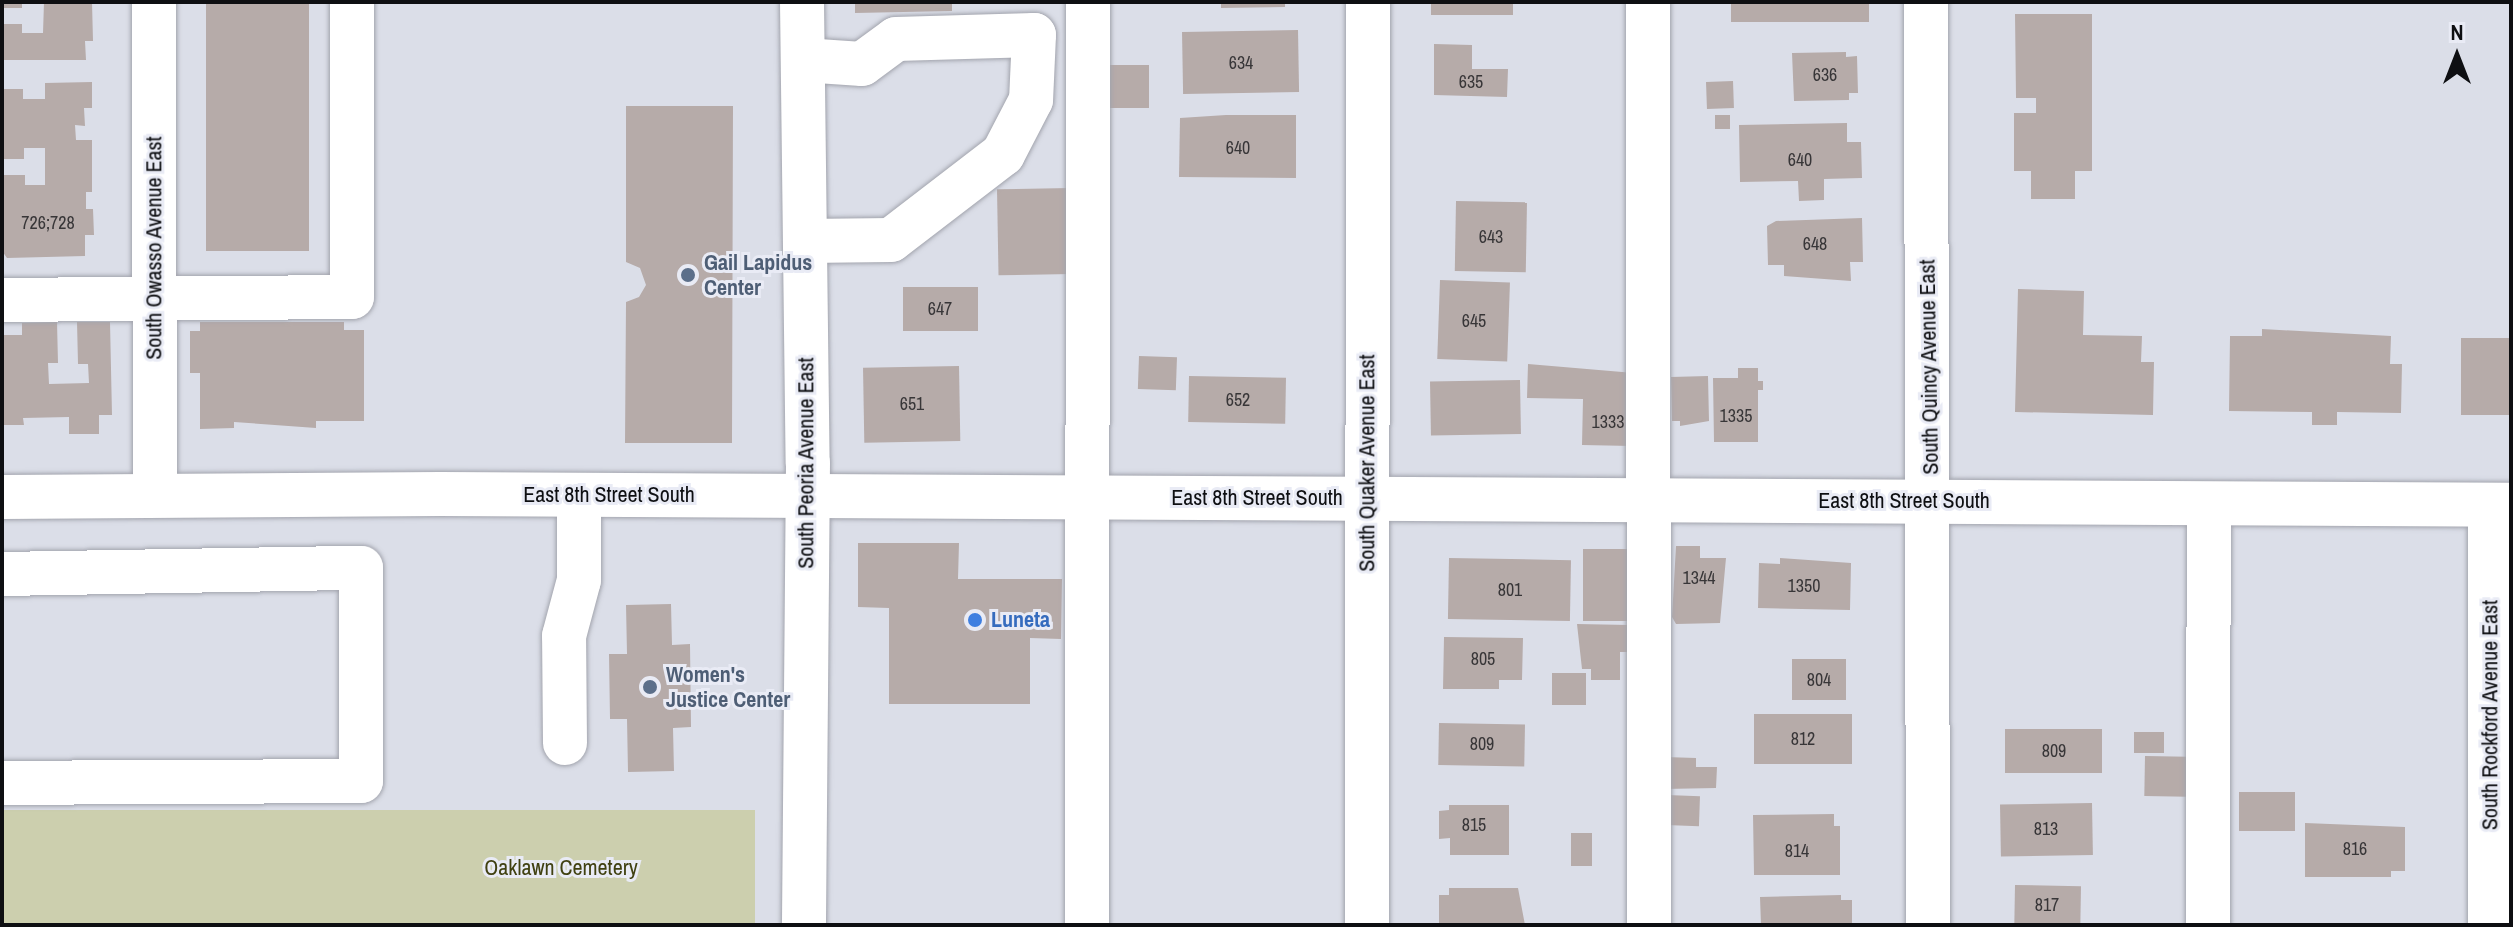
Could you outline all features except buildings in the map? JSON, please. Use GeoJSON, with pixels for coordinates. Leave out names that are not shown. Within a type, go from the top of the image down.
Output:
{"type":"FeatureCollection","features":[{"type":"Feature","properties":{"kind":"street","name":"South Owasso Avenue East"},"geometry":{"type":"LineString","coordinates":[[154,2],[155,494]]}},
{"type":"Feature","properties":{"kind":"street"},"geometry":{"type":"LineString","coordinates":[[2,300],[352,297],[352,2]]}},
{"type":"Feature","properties":{"kind":"street","name":"South Peoria Avenue East"},"geometry":{"type":"LineString","coordinates":[[802,2],[808,496],[804,925]]}},
{"type":"Feature","properties":{"kind":"street"},"geometry":{"type":"LineString","coordinates":[[1087,925],[1088,2]]}},
{"type":"Feature","properties":{"kind":"street","name":"South Quaker Avenue East"},"geometry":{"type":"LineString","coordinates":[[1367,925],[1368,2]]}},
{"type":"Feature","properties":{"kind":"street"},"geometry":{"type":"LineString","coordinates":[[1648,2],[1649,925]]}},
{"type":"Feature","properties":{"kind":"street","name":"South Quincy Avenue East"},"geometry":{"type":"LineString","coordinates":[[1926,2],[1930,501],[1928,925]]}},
{"type":"Feature","properties":{"kind":"street"},"geometry":{"type":"LineString","coordinates":[[803,60],[862,64],[896,39],[1034,35],[1031,100],[1003,154],[891,240],[805,241]]}},
{"type":"Feature","properties":{"kind":"street","name":"East 8th Street South"},"geometry":{"type":"LineString","coordinates":[[2,497],[155,494],[579,495],[2500,505]]}},
{"type":"Feature","properties":{"kind":"street"},"geometry":{"type":"LineString","coordinates":[[565,743],[564,636],[579,580],[579,495]]}},
{"type":"Feature","properties":{"kind":"street"},"geometry":{"type":"LineString","coordinates":[[2208,925],[2209,504]]}},
{"type":"Feature","properties":{"kind":"street","name":"South Rockford Avenue East"},"geometry":{"type":"LineString","coordinates":[[2490,925],[2500,505]]}},
{"type":"Feature","properties":{"kind":"street"},"geometry":{"type":"LineString","coordinates":[[2,574],[361,568],[361,781],[2,783]]}},
{"type":"Feature","properties":{"kind":"green space","name":"Oaklawn Cemetery"},"geometry":{"type":"Polygon","coordinates":[[[2,810],[755,810],[755,925],[2,925],[2,810]]]}},
{"type":"Feature","properties":{"kind":"place","name":"Gail Lapidus Center"},"geometry":{"type":"Point","coordinates":[688,275]}},
{"type":"Feature","properties":{"kind":"place","name":"Luneta"},"geometry":{"type":"Point","coordinates":[975,620]}},
{"type":"Feature","properties":{"kind":"place","name":"Women's Justice Center"},"geometry":{"type":"Point","coordinates":[650,687]}}]}
